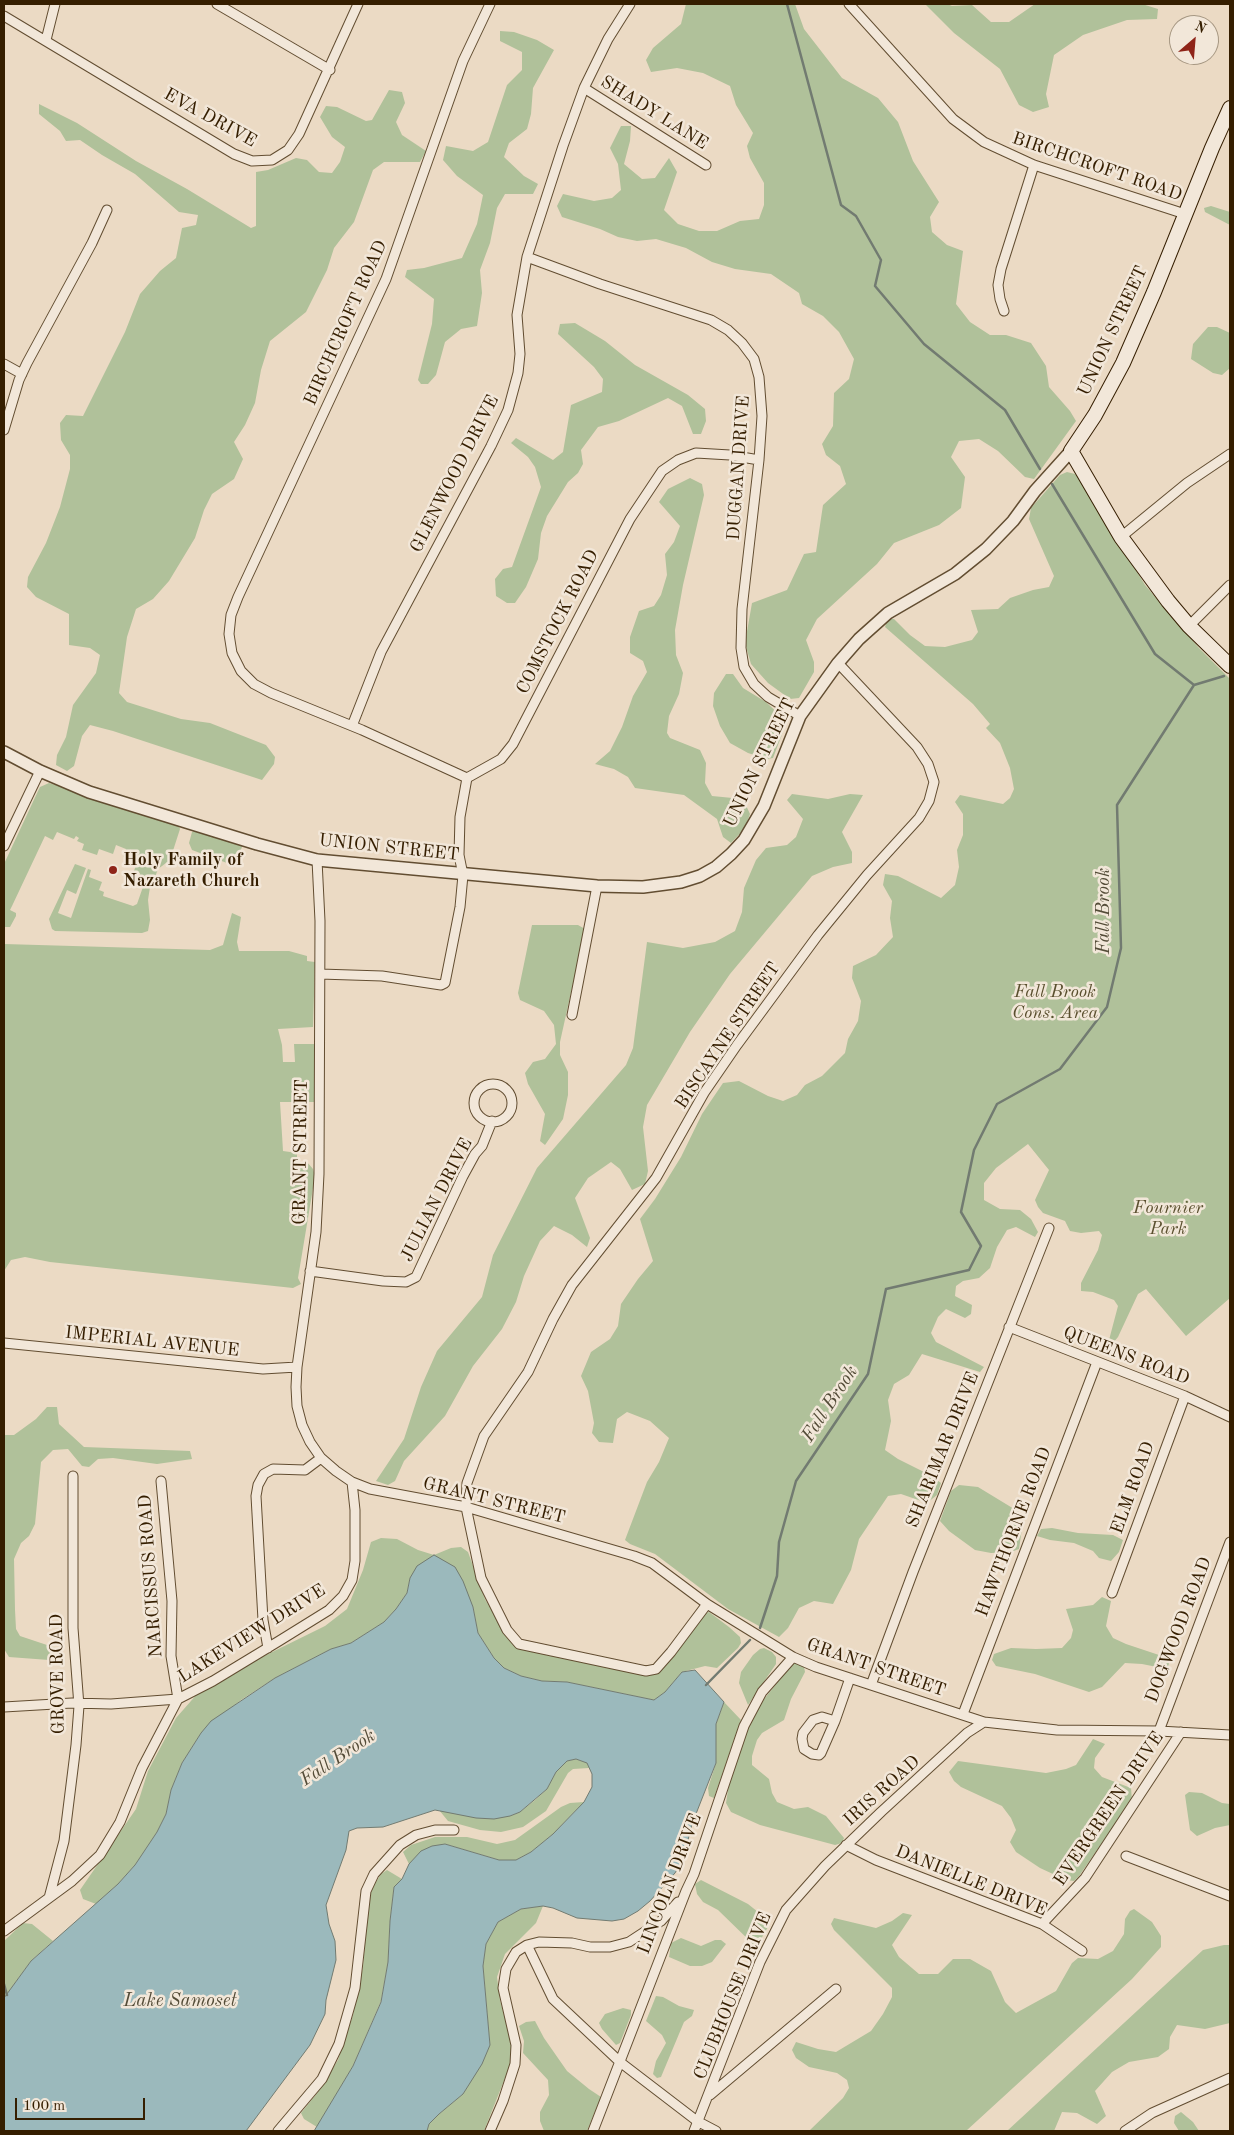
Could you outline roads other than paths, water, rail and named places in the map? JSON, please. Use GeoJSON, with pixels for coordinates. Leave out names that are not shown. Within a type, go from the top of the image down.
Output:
{"type":"FeatureCollection","features":[{"type":"Feature","properties":{"kind":"main road","name":"UNION STREET"},"geometry":{"type":"LineString","coordinates":[[1070,451],[1095,415],[1123,364],[1230,108]]}},
{"type":"Feature","properties":{"kind":"main road"},"geometry":{"type":"LineString","coordinates":[[1070,451],[1112,518],[1121,537],[1188,626],[1230,666]]}},
{"type":"Feature","properties":{"kind":"street"},"geometry":{"type":"LineString","coordinates":[[46,40],[55,4]]}},
{"type":"Feature","properties":{"kind":"street"},"geometry":{"type":"LineString","coordinates":[[217,4],[330,70]]}},
{"type":"Feature","properties":{"kind":"street","name":"EVA DRIVE"},"geometry":{"type":"LineString","coordinates":[[4,16],[234,154],[252,161],[272,160],[288,150],[299,134],[330,70],[358,4]]}},
{"type":"Feature","properties":{"kind":"street","name":"BIRCHCROFT ROAD"},"geometry":{"type":"LineString","coordinates":[[352,726],[271,694],[254,684],[240,671],[232,653],[229,634],[231,615],[238,596],[386,279],[463,61],[490,4]]}},
{"type":"Feature","properties":{"kind":"street","name":"GLENWOOD DRIVE"},"geometry":{"type":"LineString","coordinates":[[352,726],[381,652],[491,446],[508,410],[518,373],[520,354],[517,315],[527,257],[584,88],[608,39],[630,4]]}},
{"type":"Feature","properties":{"kind":"street","name":"BIRCHCROFT ROAD"},"geometry":{"type":"LineString","coordinates":[[849,4],[953,119],[984,142],[1034,165],[1185,214]]}},
{"type":"Feature","properties":{"kind":"street","name":"SHADY LANE"},"geometry":{"type":"LineString","coordinates":[[584,88],[706,165]]}},
{"type":"Feature","properties":{"kind":"street"},"geometry":{"type":"LineString","coordinates":[[1004,311],[998,285],[1001,269],[1034,165]]}},
{"type":"Feature","properties":{"kind":"street"},"geometry":{"type":"LineString","coordinates":[[4,430],[22,374],[92,243],[107,210]]}},
{"type":"Feature","properties":{"kind":"street","name":"DUGGAN DRIVE"},"geometry":{"type":"LineString","coordinates":[[527,257],[711,320],[728,330],[754,358],[759,377],[762,416],[759,460],[742,609],[740,648],[744,667],[754,684],[768,697],[800,716]]}},
{"type":"Feature","properties":{"kind":"street"},"geometry":{"type":"LineString","coordinates":[[4,364],[22,374]]}},
{"type":"Feature","properties":{"kind":"street","name":"UNION STREET"},"geometry":{"type":"LineString","coordinates":[[4,752],[40,771],[90,792],[257,844],[317,860],[597,886],[643,887],[681,882],[700,876],[716,867],[732,854],[744,840],[764,806],[800,716],[838,663],[873,625],[888,613],[955,574],[986,549],[1012,521],[1070,451]]}},
{"type":"Feature","properties":{"kind":"street","name":"COMSTOCK ROAD"},"geometry":{"type":"LineString","coordinates":[[467,778],[501,759],[513,744],[630,519],[662,471],[678,460],[696,453],[730,455],[759,460]]}},
{"type":"Feature","properties":{"kind":"street"},"geometry":{"type":"LineString","coordinates":[[1121,537],[1187,483],[1230,454]]}},
{"type":"Feature","properties":{"kind":"street"},"geometry":{"type":"LineString","coordinates":[[1188,626],[1230,585]]}},
{"type":"Feature","properties":{"kind":"street","name":"BISCAYNE STREET"},"geometry":{"type":"LineString","coordinates":[[707,1604],[656,1669],[646,1672],[519,1644],[508,1630],[481,1578],[466,1507],[467,1483],[484,1436],[528,1372],[553,1319],[572,1285],[656,1178],[704,1094],[737,1045],[818,936],[867,875],[919,818],[929,801],[934,782],[928,764],[918,747],[838,663]]}},
{"type":"Feature","properties":{"kind":"street"},"geometry":{"type":"LineString","coordinates":[[320,974],[382,976],[443,984],[446,980],[463,875],[458,855],[460,816],[467,778],[352,726]]}},
{"type":"Feature","properties":{"kind":"street"},"geometry":{"type":"LineString","coordinates":[[4,846],[40,771]]}},
{"type":"Feature","properties":{"kind":"street","name":"GRANT STREET"},"geometry":{"type":"LineString","coordinates":[[317,860],[320,974],[319,1174],[316,1232],[297,1367],[297,1406],[302,1425],[310,1442],[321,1458],[352,1482],[370,1489],[466,1507],[643,1560],[652,1564],[707,1604],[793,1657],[816,1667],[984,1722],[1057,1730],[1159,1731],[1230,1736]]}},
{"type":"Feature","properties":{"kind":"street"},"geometry":{"type":"LineString","coordinates":[[572,1015],[597,886]]}},
{"type":"Feature","properties":{"kind":"street","name":"JULIAN DRIVE"},"geometry":{"type":"LineString","coordinates":[[496,1084],[507,1090],[512,1101],[512,1107],[506,1117],[501,1120],[492,1121],[478,1114],[474,1102],[479,1091],[484,1087],[496,1084]]}},
{"type":"Feature","properties":{"kind":"street","name":"JULIAN DRIVE"},"geometry":{"type":"LineString","coordinates":[[310,1271],[383,1281],[406,1282],[416,1277],[463,1176],[482,1146],[492,1121]]}},
{"type":"Feature","properties":{"kind":"street","name":"SHARIMAR DRIVE"},"geometry":{"type":"LineString","coordinates":[[871,1685],[913,1572],[1049,1228]]}},
{"type":"Feature","properties":{"kind":"street","name":"QUEENS ROAD"},"geometry":{"type":"LineString","coordinates":[[1009,1327],[1185,1396],[1230,1417]]}},
{"type":"Feature","properties":{"kind":"street","name":"IMPERIAL AVENUE"},"geometry":{"type":"LineString","coordinates":[[4,1343],[263,1369],[297,1367]]}},
{"type":"Feature","properties":{"kind":"street","name":"HAWTHORNE ROAD"},"geometry":{"type":"LineString","coordinates":[[963,1714],[1097,1362]]}},
{"type":"Feature","properties":{"kind":"street","name":"ELM ROAD"},"geometry":{"type":"LineString","coordinates":[[1112,1593],[1185,1396]]}},
{"type":"Feature","properties":{"kind":"street"},"geometry":{"type":"LineString","coordinates":[[268,1648],[263,1620],[256,1496],[258,1485],[264,1474],[273,1469],[305,1470],[321,1458]]}},
{"type":"Feature","properties":{"kind":"street","name":"GROVE ROAD"},"geometry":{"type":"LineString","coordinates":[[49,1898],[64,1841],[76,1745],[78,1703],[73,1628],[73,1476]]}},
{"type":"Feature","properties":{"kind":"street","name":"NARCISSUS ROAD"},"geometry":{"type":"LineString","coordinates":[[161,1480],[172,1601],[171,1656],[178,1698]]}},
{"type":"Feature","properties":{"kind":"street","name":"LAKEVIEW DRIVE"},"geometry":{"type":"LineString","coordinates":[[4,1931],[72,1881],[100,1855],[120,1822],[142,1768],[178,1698],[213,1681],[268,1648],[329,1610],[343,1596],[352,1580],[355,1561],[356,1541],[352,1482]]}},
{"type":"Feature","properties":{"kind":"street","name":"DOGWOOD ROAD"},"geometry":{"type":"LineString","coordinates":[[1159,1731],[1230,1542]]}},
{"type":"Feature","properties":{"kind":"street","name":"LINCOLN DRIVE"},"geometry":{"type":"LineString","coordinates":[[593,2131],[694,1874],[744,1726],[762,1692],[793,1657]]}},
{"type":"Feature","properties":{"kind":"street"},"geometry":{"type":"LineString","coordinates":[[835,1720],[822,1717],[813,1720],[803,1733],[804,1749],[812,1754],[819,1755],[821,1753],[835,1720],[850,1678]]}},
{"type":"Feature","properties":{"kind":"street"},"geometry":{"type":"LineString","coordinates":[[4,1707],[78,1703],[111,1704],[178,1698]]}},
{"type":"Feature","properties":{"kind":"street","name":"IRIS ROAD"},"geometry":{"type":"LineString","coordinates":[[805,1888],[846,1845],[967,1733],[984,1722]]}},
{"type":"Feature","properties":{"kind":"street","name":"EVERGREEN DRIVE"},"geometry":{"type":"LineString","coordinates":[[1042,1924],[1085,1878],[1181,1732]]}},
{"type":"Feature","properties":{"kind":"street"},"geometry":{"type":"LineString","coordinates":[[278,2131],[322,2079],[339,2044],[355,1988],[366,1891],[374,1874],[400,1845],[416,1835],[435,1830],[454,1830]]}},
{"type":"Feature","properties":{"kind":"street","name":"DANIELLE DRIVE"},"geometry":{"type":"LineString","coordinates":[[846,1845],[876,1860],[1042,1924],[1082,1951]]}},
{"type":"Feature","properties":{"kind":"street"},"geometry":{"type":"LineString","coordinates":[[1126,1856],[1230,1896]]}},
{"type":"Feature","properties":{"kind":"street","name":"CLUBHOUSE DRIVE"},"geometry":{"type":"LineString","coordinates":[[694,2131],[710,2095],[731,2034],[764,1953],[786,1910],[805,1888]]}},
{"type":"Feature","properties":{"kind":"street"},"geometry":{"type":"LineString","coordinates":[[490,2131],[503,2101],[515,2064],[516,2044],[503,1988],[506,1968],[516,1952],[527,1945],[552,1941],[590,1947],[610,1947],[629,1942],[661,1921],[675,1907],[686,1891]]}},
{"type":"Feature","properties":{"kind":"street"},"geometry":{"type":"LineString","coordinates":[[527,1945],[554,1999],[620,2062],[697,2121],[716,2131]]}},
{"type":"Feature","properties":{"kind":"street"},"geometry":{"type":"LineString","coordinates":[[710,2095],[836,1989]]}},
{"type":"Feature","properties":{"kind":"street"},"geometry":{"type":"LineString","coordinates":[[1125,2131],[1152,2113],[1230,2078]]}},
{"type":"Feature","properties":{"kind":"water","name":"Lake Samoset"},"geometry":{"type":"Polygon","coordinates":[[[434,1555],[455,1567],[463,1581],[473,1607],[478,1633],[494,1658],[504,1668],[521,1676],[542,1681],[567,1682],[654,1700],[665,1692],[682,1672],[695,1670],[724,1702],[716,1724],[716,1763],[692,1824],[683,1860],[675,1873],[650,1901],[624,1919],[612,1921],[577,1918],[543,1906],[521,1909],[498,1922],[486,1944],[483,1966],[490,2045],[482,2064],[463,2094],[429,2124],[427,2131],[314,2131],[353,2066],[381,2002],[388,1962],[394,1887],[402,1879],[409,1864],[421,1851],[432,1846],[445,1844],[499,1860],[516,1860],[531,1852],[553,1834],[584,1802],[592,1787],[592,1774],[587,1763],[576,1759],[567,1761],[556,1772],[547,1789],[520,1812],[510,1816],[494,1819],[476,1818],[435,1810],[383,1827],[357,1828],[349,1831],[346,1850],[326,1905],[329,1924],[335,1941],[336,1960],[326,2000],[325,2014],[310,2045],[246,2131],[4,2131],[4,1998],[31,1961],[118,1884],[135,1865],[157,1832],[166,1814],[171,1790],[182,1763],[201,1733],[211,1721],[275,1678],[331,1649],[351,1643],[384,1622],[407,1593],[410,1578],[417,1566],[434,1555]]]}},
{"type":"Feature","properties":{"kind":"waterway"},"geometry":{"type":"LineString","coordinates":[[787,4],[841,205],[856,216],[881,260],[875,286],[924,344],[1005,410],[1040,469]]}},
{"type":"Feature","properties":{"kind":"waterway"},"geometry":{"type":"LineString","coordinates":[[1052,484],[1155,654],[1194,685]]}},
{"type":"Feature","properties":{"kind":"waterway","name":"Fall Brook"},"geometry":{"type":"LineString","coordinates":[[760,1628],[777,1576],[779,1542],[796,1481],[868,1374],[886,1289],[969,1270],[981,1246],[961,1212],[974,1150],[997,1104],[1060,1069],[1107,1007],[1121,948],[1117,805],[1194,685],[1224,676]]}},
{"type":"Feature","properties":{"kind":"waterway","name":"Fall Brook"},"geometry":{"type":"LineString","coordinates":[[706,1685],[750,1640]]}},
{"type":"Feature","properties":{"kind":"waterway","name":"Fall Brook"},"geometry":{"type":"LineString","coordinates":[[4,1984],[7,1995]]}},
{"type":"Feature","properties":{"kind":"place","name":"Holy Family of Nazareth Church"},"geometry":{"type":"Point","coordinates":[113,870]}},
{"type":"Feature","properties":{"kind":"park label","name":"Fall Brook Cons. Area"},"geometry":{"type":"Point","coordinates":[1055,1002]}},
{"type":"Feature","properties":{"kind":"park label","name":"Fournier Park"},"geometry":{"type":"Point","coordinates":[1168,1218]}}]}
